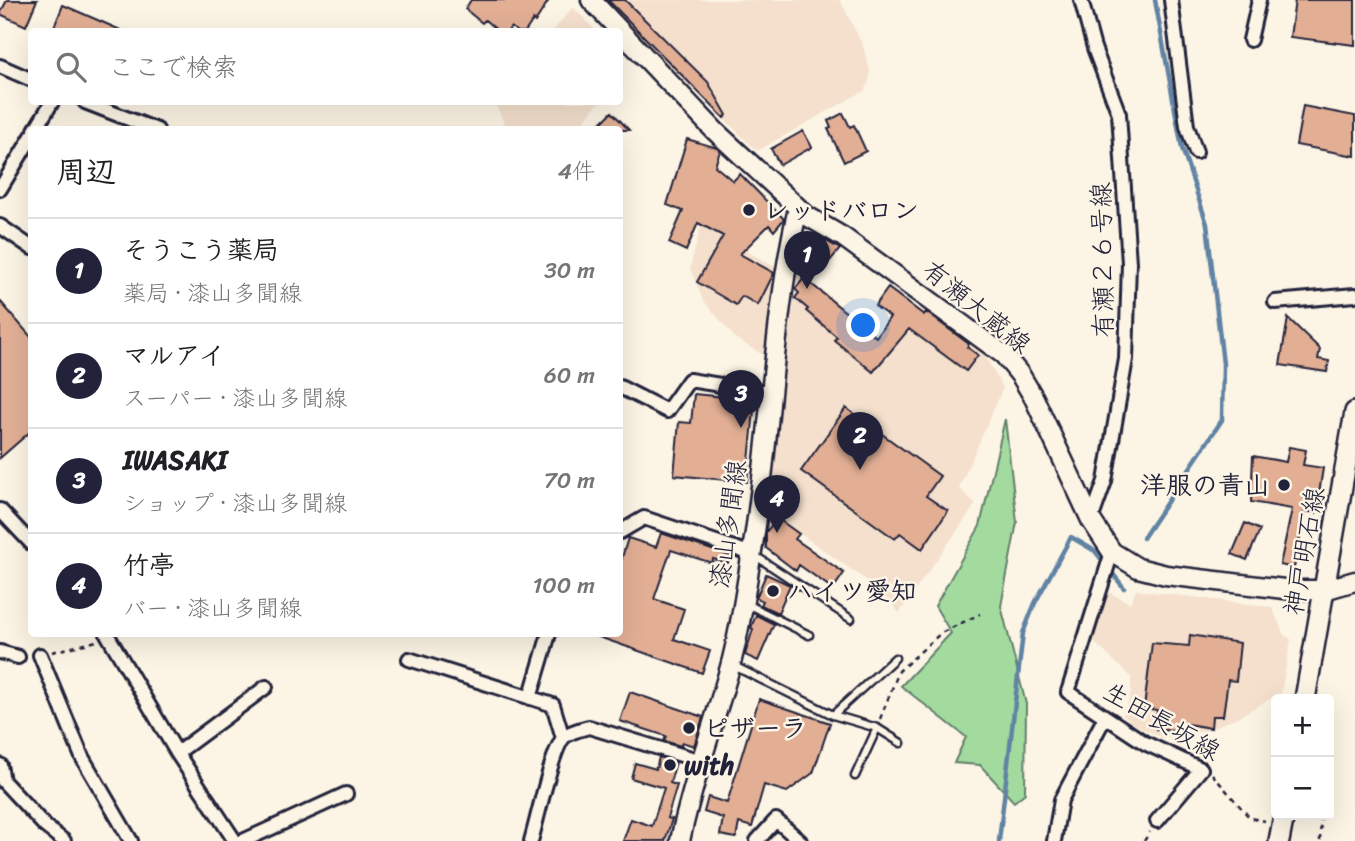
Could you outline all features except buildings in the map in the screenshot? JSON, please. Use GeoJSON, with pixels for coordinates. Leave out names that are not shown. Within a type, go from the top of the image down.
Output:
{"type":"FeatureCollection","features":[{"type":"Feature","properties":{"kind":"main road","name":"有瀬大蔵線"},"geometry":{"type":"LineString","coordinates":[[591,0],[618,28]]}},
{"type":"Feature","properties":{"kind":"main road","name":"有瀬大蔵線"},"geometry":{"type":"LineString","coordinates":[[623,34],[715,131],[807,216],[843,237],[1004,355],[1034,398],[1091,520],[1112,552],[1138,568],[1166,575],[1293,590],[1325,590],[1355,581]]}},
{"type":"Feature","properties":{"kind":"main road","name":"漆山多聞線"},"geometry":{"type":"LineString","coordinates":[[680,841],[731,664],[743,603],[752,554],[798,208]]}},
{"type":"Feature","properties":{"kind":"main road","name":"神戸明石線"},"geometry":{"type":"LineString","coordinates":[[1306,694],[1355,412]]}},
{"type":"Feature","properties":{"kind":"street","name":"有瀬２６号線"},"geometry":{"type":"LineString","coordinates":[[1081,0],[1094,48],[1119,114],[1129,263],[1126,359],[1105,481],[1091,520]]}},
{"type":"Feature","properties":{"kind":"street"},"geometry":{"type":"LineString","coordinates":[[1171,0],[1187,126],[1196,152]]}},
{"type":"Feature","properties":{"kind":"street"},"geometry":{"type":"LineString","coordinates":[[1250,40],[1259,0]]}},
{"type":"Feature","properties":{"kind":"street"},"geometry":{"type":"LineString","coordinates":[[0,66],[28,78]]}},
{"type":"Feature","properties":{"kind":"street"},"geometry":{"type":"LineString","coordinates":[[37,126],[50,105]]}},
{"type":"Feature","properties":{"kind":"street"},"geometry":{"type":"LineString","coordinates":[[91,105],[129,125]]}},
{"type":"Feature","properties":{"kind":"street"},"geometry":{"type":"LineString","coordinates":[[0,189],[28,143]]}},
{"type":"Feature","properties":{"kind":"street"},"geometry":{"type":"LineString","coordinates":[[0,226],[28,245]]}},
{"type":"Feature","properties":{"kind":"street"},"geometry":{"type":"LineString","coordinates":[[1275,303],[1355,295]]}},
{"type":"Feature","properties":{"kind":"street"},"geometry":{"type":"LineString","coordinates":[[623,389],[667,411],[689,380],[772,393]]}},
{"type":"Feature","properties":{"kind":"street"},"geometry":{"type":"LineString","coordinates":[[0,510],[28,540]]}},
{"type":"Feature","properties":{"kind":"street"},"geometry":{"type":"LineString","coordinates":[[623,530],[644,518],[752,554]]}},
{"type":"Feature","properties":{"kind":"street","name":"生田長坂線"},"geometry":{"type":"LineString","coordinates":[[1112,552],[1068,692],[1145,743],[1201,769]]}},
{"type":"Feature","properties":{"kind":"street"},"geometry":{"type":"LineString","coordinates":[[110,637],[177,752],[235,841]]}},
{"type":"Feature","properties":{"kind":"street"},"geometry":{"type":"LineString","coordinates":[[530,698],[548,637]]}},
{"type":"Feature","properties":{"kind":"street"},"geometry":{"type":"LineString","coordinates":[[0,652],[18,657]]}},
{"type":"Feature","properties":{"kind":"street"},"geometry":{"type":"LineString","coordinates":[[40,655],[82,757],[131,841]]}},
{"type":"Feature","properties":{"kind":"street"},"geometry":{"type":"LineString","coordinates":[[409,659],[553,705],[563,738]]}},
{"type":"Feature","properties":{"kind":"street"},"geometry":{"type":"LineString","coordinates":[[177,752],[266,687]]}},
{"type":"Feature","properties":{"kind":"street"},"geometry":{"type":"LineString","coordinates":[[1054,841],[1061,800],[1105,717]]}},
{"type":"Feature","properties":{"kind":"street"},"geometry":{"type":"LineString","coordinates":[[531,841],[556,752],[563,738],[589,727],[701,761]]}},
{"type":"Feature","properties":{"kind":"street"},"geometry":{"type":"LineString","coordinates":[[0,765],[3,781],[46,827],[64,841]]}},
{"type":"Feature","properties":{"kind":"street"},"geometry":{"type":"LineString","coordinates":[[1157,821],[1201,769]]}},
{"type":"Feature","properties":{"kind":"street"},"geometry":{"type":"LineString","coordinates":[[243,841],[346,794]]}},
{"type":"Feature","properties":{"kind":"street"},"geometry":{"type":"LineString","coordinates":[[757,841],[776,820],[800,841]]}},
{"type":"Feature","properties":{"kind":"lane"},"geometry":{"type":"LineString","coordinates":[[752,554],[851,619]]}},
{"type":"Feature","properties":{"kind":"lane"},"geometry":{"type":"LineString","coordinates":[[743,603],[809,635]]}},
{"type":"Feature","properties":{"kind":"lane"},"geometry":{"type":"LineString","coordinates":[[833,715],[895,658]]}},
{"type":"Feature","properties":{"kind":"lane"},"geometry":{"type":"LineString","coordinates":[[731,664],[833,715],[877,728],[901,743]]}},
{"type":"Feature","properties":{"kind":"lane"},"geometry":{"type":"LineString","coordinates":[[855,776],[877,728]]}},
{"type":"Feature","properties":{"kind":"path"},"geometry":{"type":"LineString","coordinates":[[877,728],[899,671],[942,633],[981,614]]}},
{"type":"Feature","properties":{"kind":"path"},"geometry":{"type":"LineString","coordinates":[[40,655],[102,637]]}},
{"type":"Feature","properties":{"kind":"path","name":"生田長坂線"},"geometry":{"type":"LineString","coordinates":[[1201,769],[1215,775],[1250,818],[1282,827]]}},
{"type":"Feature","properties":{"kind":"path"},"geometry":{"type":"LineString","coordinates":[[1320,841],[1321,820]]}},
{"type":"Feature","properties":{"kind":"shaded area"},"geometry":{"type":"Polygon","coordinates":[[[602,0],[840,0],[863,46],[870,71],[869,82],[864,91],[757,151],[602,0]]]}},
{"type":"Feature","properties":{"kind":"shaded area"},"geometry":{"type":"Polygon","coordinates":[[[573,7],[593,28],[556,28],[573,7]]]}},
{"type":"Feature","properties":{"kind":"shaded area"},"geometry":{"type":"Polygon","coordinates":[[[496,105],[597,105],[579,126],[506,126],[496,105]]]}},
{"type":"Feature","properties":{"kind":"shaded area"},"geometry":{"type":"Polygon","coordinates":[[[701,225],[780,270],[770,359],[736,339],[703,300],[690,268],[701,225]]]}},
{"type":"Feature","properties":{"kind":"shaded area"},"geometry":{"type":"Polygon","coordinates":[[[797,270],[894,349],[926,306],[984,354],[1003,388],[959,488],[976,504],[899,613],[879,589],[769,512],[797,270]]]}},
{"type":"Feature","properties":{"kind":"shaded area"},"geometry":{"type":"Polygon","coordinates":[[[1136,590],[1272,607],[1284,635],[1291,639],[1281,693],[1271,694],[1271,699],[1240,716],[1210,729],[1186,735],[1162,738],[1135,725],[1123,715],[1131,693],[1131,677],[1091,639],[1109,592],[1130,603],[1136,590]]]}},
{"type":"Feature","properties":{"kind":"green space"},"geometry":{"type":"Polygon","coordinates":[[[1005,419],[1017,522],[1001,606],[1026,704],[1025,793],[1014,802],[980,765],[954,763],[966,737],[901,686],[951,633],[935,606],[980,526],[1005,419]]]}},
{"type":"Feature","properties":{"kind":"waterway"},"geometry":{"type":"LineString","coordinates":[[1143,538],[1222,420],[1223,364],[1207,224],[1182,148],[1155,0]]}},
{"type":"Feature","properties":{"kind":"waterway"},"geometry":{"type":"LineString","coordinates":[[999,841],[1023,633],[1035,603],[1071,537],[1095,551],[1124,588]]}},
{"type":"Feature","properties":{"kind":"place","name":"レッドバロン"},"geometry":{"type":"Point","coordinates":[749,210]}},
{"type":"Feature","properties":{"kind":"place","name":"そうこう薬局"},"geometry":{"type":"Point","coordinates":[807,289]}},
{"type":"Feature","properties":{"kind":"place","name":"IWASAKI"},"geometry":{"type":"Point","coordinates":[741,428]}},
{"type":"Feature","properties":{"kind":"place","name":"マルアイ"},"geometry":{"type":"Point","coordinates":[860,470]}},
{"type":"Feature","properties":{"kind":"place","name":"洋服の青山"},"geometry":{"type":"Point","coordinates":[1284,485]}},
{"type":"Feature","properties":{"kind":"place","name":"竹亭"},"geometry":{"type":"Point","coordinates":[777,533]}},
{"type":"Feature","properties":{"kind":"place","name":"ハイツ愛知"},"geometry":{"type":"Point","coordinates":[773,591]}},
{"type":"Feature","properties":{"kind":"place","name":"ピザーラ"},"geometry":{"type":"Point","coordinates":[689,728]}},
{"type":"Feature","properties":{"kind":"place","name":"with"},"geometry":{"type":"Point","coordinates":[670,765]}}]}
